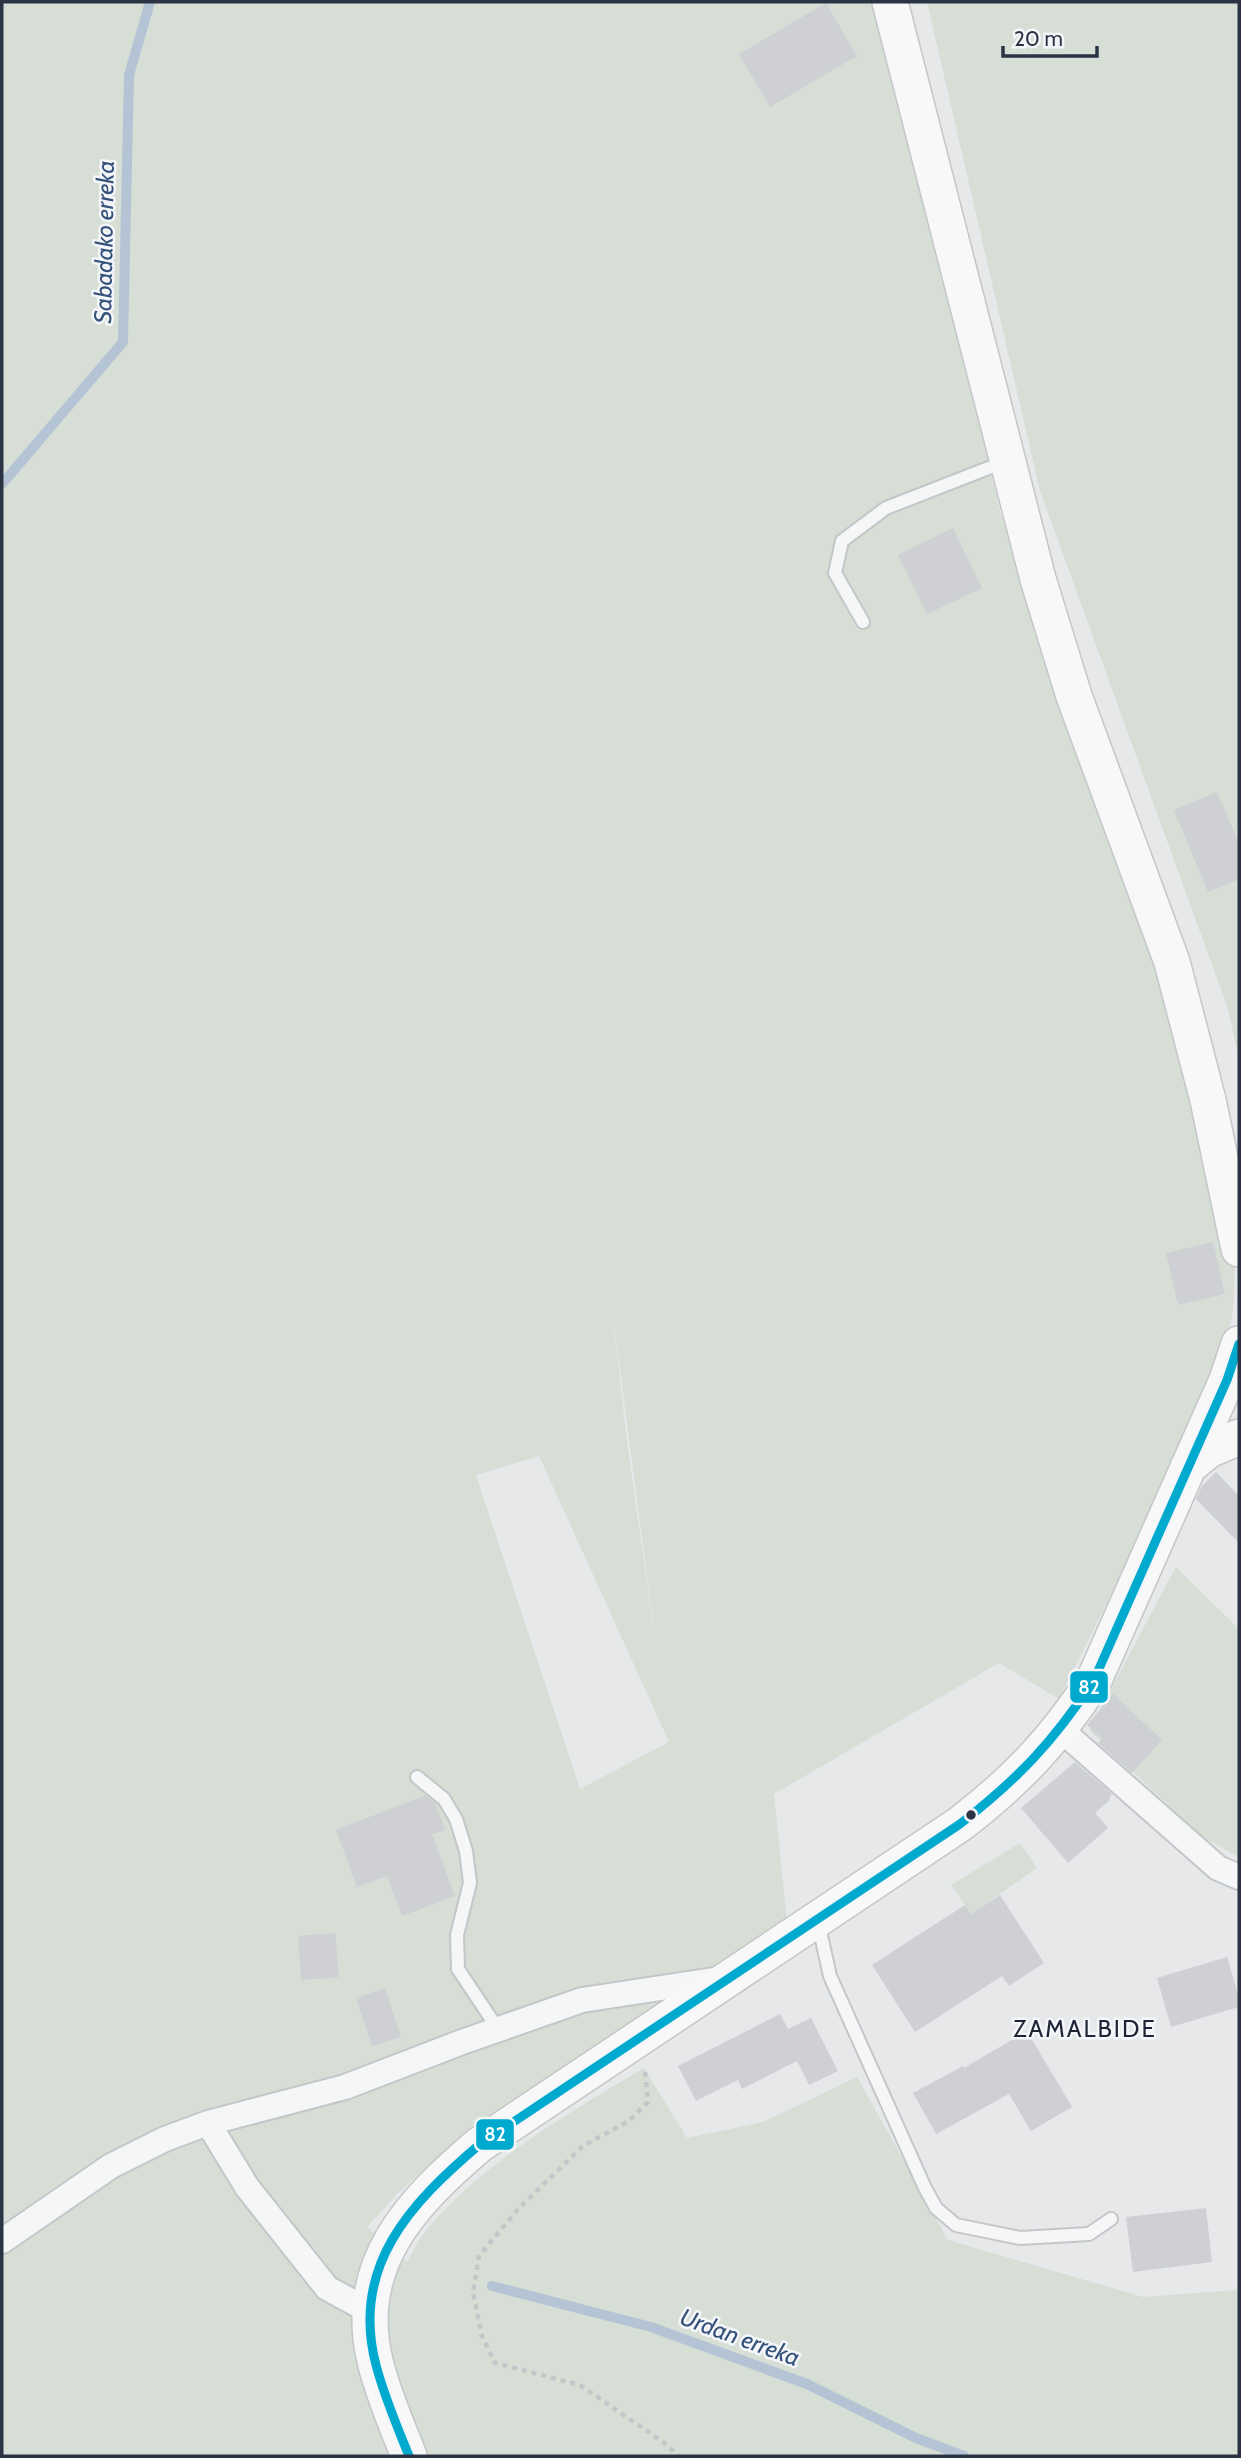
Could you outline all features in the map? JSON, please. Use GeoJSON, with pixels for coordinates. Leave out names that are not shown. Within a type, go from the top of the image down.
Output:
{"type":"FeatureCollection","features":[{"type":"Feature","properties":{"kind":"street"},"geometry":{"type":"LineString","coordinates":[[890,2],[1038,579],[1074,696],[1172,962],[1208,1100],[1239,1249]]}},
{"type":"Feature","properties":{"kind":"street"},"geometry":{"type":"LineString","coordinates":[[409,2456],[375,2362],[371,2312],[380,2263],[409,2212],[429,2189],[479,2145],[960,1824],[1013,1781],[1060,1729],[1094,1680],[1227,1380],[1239,1344]]}},
{"type":"Feature","properties":{"kind":"street"},"geometry":{"type":"LineString","coordinates":[[1206,1428],[1219,1417],[1239,1410]]}},
{"type":"Feature","properties":{"kind":"street"},"geometry":{"type":"LineString","coordinates":[[1188,1467],[1209,1450],[1239,1437]]}},
{"type":"Feature","properties":{"kind":"street"},"geometry":{"type":"LineString","coordinates":[[1060,1729],[1218,1868],[1239,1877]]}},
{"type":"Feature","properties":{"kind":"street"},"geometry":{"type":"LineString","coordinates":[[2,2241],[111,2165],[165,2139],[208,2123],[345,2087],[582,2000],[731,1978]]}},
{"type":"Feature","properties":{"kind":"street"},"geometry":{"type":"LineString","coordinates":[[208,2123],[247,2187],[327,2288],[371,2312]]}},
{"type":"Feature","properties":{"kind":"lane"},"geometry":{"type":"LineString","coordinates":[[863,622],[835,573],[842,541],[886,508],[1008,461]]}},
{"type":"Feature","properties":{"kind":"lane"},"geometry":{"type":"LineString","coordinates":[[417,1777],[444,1800],[456,1819],[466,1851],[470,1883],[457,1935],[458,1969],[498,2029]]}},
{"type":"Feature","properties":{"kind":"lane"},"geometry":{"type":"LineString","coordinates":[[817,1919],[830,1976],[936,2208],[956,2225],[1020,2238],[1088,2234],[1111,2219]]}},
{"type":"Feature","properties":{"kind":"path"},"geometry":{"type":"LineString","coordinates":[[631,2043],[644,2062],[648,2102],[629,2121],[583,2147],[519,2207],[479,2256],[472,2292],[482,2336],[495,2363],[580,2385],[679,2456]]}},
{"type":"Feature","properties":{"kind":"shaded area"},"geometry":{"type":"Polygon","coordinates":[[[2,2],[880,2],[1000,511],[1065,709],[1166,969],[1235,1265],[1233,1311],[1224,1353],[1197,1422],[1059,1699],[999,1663],[774,1794],[787,1922],[622,2039],[453,2143],[397,2194],[367,2227],[407,2262],[427,2229],[450,2204],[501,2160],[528,2140],[644,2068],[687,2138],[763,2122],[857,2077],[948,2240],[1143,2297],[1236,2290],[1239,2285],[1239,2456],[2,2456],[2,2]],[[612,1308],[627,1442],[655,1639],[655,1638],[612,1308]],[[539,1456],[476,1475],[580,1789],[669,1742],[539,1456]]]}},
{"type":"Feature","properties":{"kind":"shaded area"},"geometry":{"type":"Polygon","coordinates":[[[927,2],[1239,2],[1239,1058],[1227,1006],[1040,491],[927,2]]]}},
{"type":"Feature","properties":{"kind":"shaded area"},"geometry":{"type":"Polygon","coordinates":[[[1176,1567],[1239,1629],[1239,1857],[1202,1837],[1089,1730],[1176,1567]]]}},
{"type":"Feature","properties":{"kind":"shaded area"},"geometry":{"type":"Polygon","coordinates":[[[1020,1843],[1037,1868],[971,1914],[951,1885],[1020,1843]]]}},
{"type":"Feature","properties":{"kind":"building"},"geometry":{"type":"Polygon","coordinates":[[[826,3],[857,56],[770,107],[739,54],[826,3]]]}},
{"type":"Feature","properties":{"kind":"building"},"geometry":{"type":"Polygon","coordinates":[[[953,528],[982,588],[927,614],[898,555],[953,528]]]}},
{"type":"Feature","properties":{"kind":"building"},"geometry":{"type":"Polygon","coordinates":[[[1217,792],[1239,844],[1239,879],[1208,892],[1174,810],[1217,792]]]}},
{"type":"Feature","properties":{"kind":"building"},"geometry":{"type":"Polygon","coordinates":[[[1213,1242],[1225,1294],[1178,1305],[1166,1253],[1213,1242]]]}},
{"type":"Feature","properties":{"kind":"building"},"geometry":{"type":"Polygon","coordinates":[[[1216,1472],[1239,1496],[1239,1543],[1196,1499],[1202,1486],[1216,1472]]]}},
{"type":"Feature","properties":{"kind":"building"},"geometry":{"type":"Polygon","coordinates":[[[1113,1694],[1162,1740],[1132,1773],[1098,1743],[1102,1739],[1087,1725],[1113,1694]]]}},
{"type":"Feature","properties":{"kind":"building"},"geometry":{"type":"Polygon","coordinates":[[[1075,1762],[1112,1794],[1110,1800],[1095,1813],[1108,1828],[1068,1863],[1021,1808],[1075,1762]]]}},
{"type":"Feature","properties":{"kind":"building"},"geometry":{"type":"Polygon","coordinates":[[[426,1795],[435,1803],[445,1830],[432,1834],[455,1896],[402,1916],[387,1876],[357,1887],[336,1830],[426,1795]]]}},
{"type":"Feature","properties":{"kind":"building"},"geometry":{"type":"Polygon","coordinates":[[[1000,1895],[1044,1963],[1009,1986],[1002,1976],[915,2032],[872,1965],[965,1905],[971,1914],[1000,1895]]]}},
{"type":"Feature","properties":{"kind":"building"},"geometry":{"type":"Polygon","coordinates":[[[335,1933],[339,1977],[301,1980],[298,1936],[335,1933]]]}},
{"type":"Feature","properties":{"kind":"building"},"geometry":{"type":"Polygon","coordinates":[[[1227,1957],[1239,1998],[1239,2007],[1171,2027],[1157,1978],[1227,1957]]]}},
{"type":"Feature","properties":{"kind":"building"},"geometry":{"type":"Polygon","coordinates":[[[385,1988],[401,2037],[372,2046],[356,1998],[385,1988]]]}},
{"type":"Feature","properties":{"kind":"building"},"geometry":{"type":"Polygon","coordinates":[[[780,2014],[788,2029],[811,2018],[838,2071],[809,2085],[797,2061],[742,2089],[738,2080],[696,2101],[678,2066],[780,2014]]]}},
{"type":"Feature","properties":{"kind":"building"},"geometry":{"type":"Polygon","coordinates":[[[1027,2031],[1072,2107],[1031,2131],[1009,2094],[936,2134],[913,2093],[963,2066],[964,2068],[1027,2031]]]}},
{"type":"Feature","properties":{"kind":"building"},"geometry":{"type":"Polygon","coordinates":[[[1206,2208],[1212,2262],[1133,2272],[1126,2217],[1206,2208]]]}},
{"type":"Feature","properties":{"kind":"waterway","name":"Sabadako erreka"},"geometry":{"type":"LineString","coordinates":[[2,484],[123,342],[129,75],[150,2]]}},
{"type":"Feature","properties":{"kind":"waterway","name":"Urdan erreka"},"geometry":{"type":"LineString","coordinates":[[492,2286],[651,2327],[807,2384],[916,2438],[964,2456]]}},
{"type":"Feature","properties":{"kind":"transit line","name":"82"},"geometry":{"type":"LineString","coordinates":[[409,2456],[379,2377],[370,2330],[372,2297],[379,2267],[392,2240],[410,2214],[431,2190],[479,2145],[960,1824],[1034,1758],[1094,1680],[1227,1380],[1239,1344]]}},
{"type":"Feature","properties":{"kind":"district","name":"ZAMALBIDE"},"geometry":{"type":"Point","coordinates":[1085,2028]}}]}
